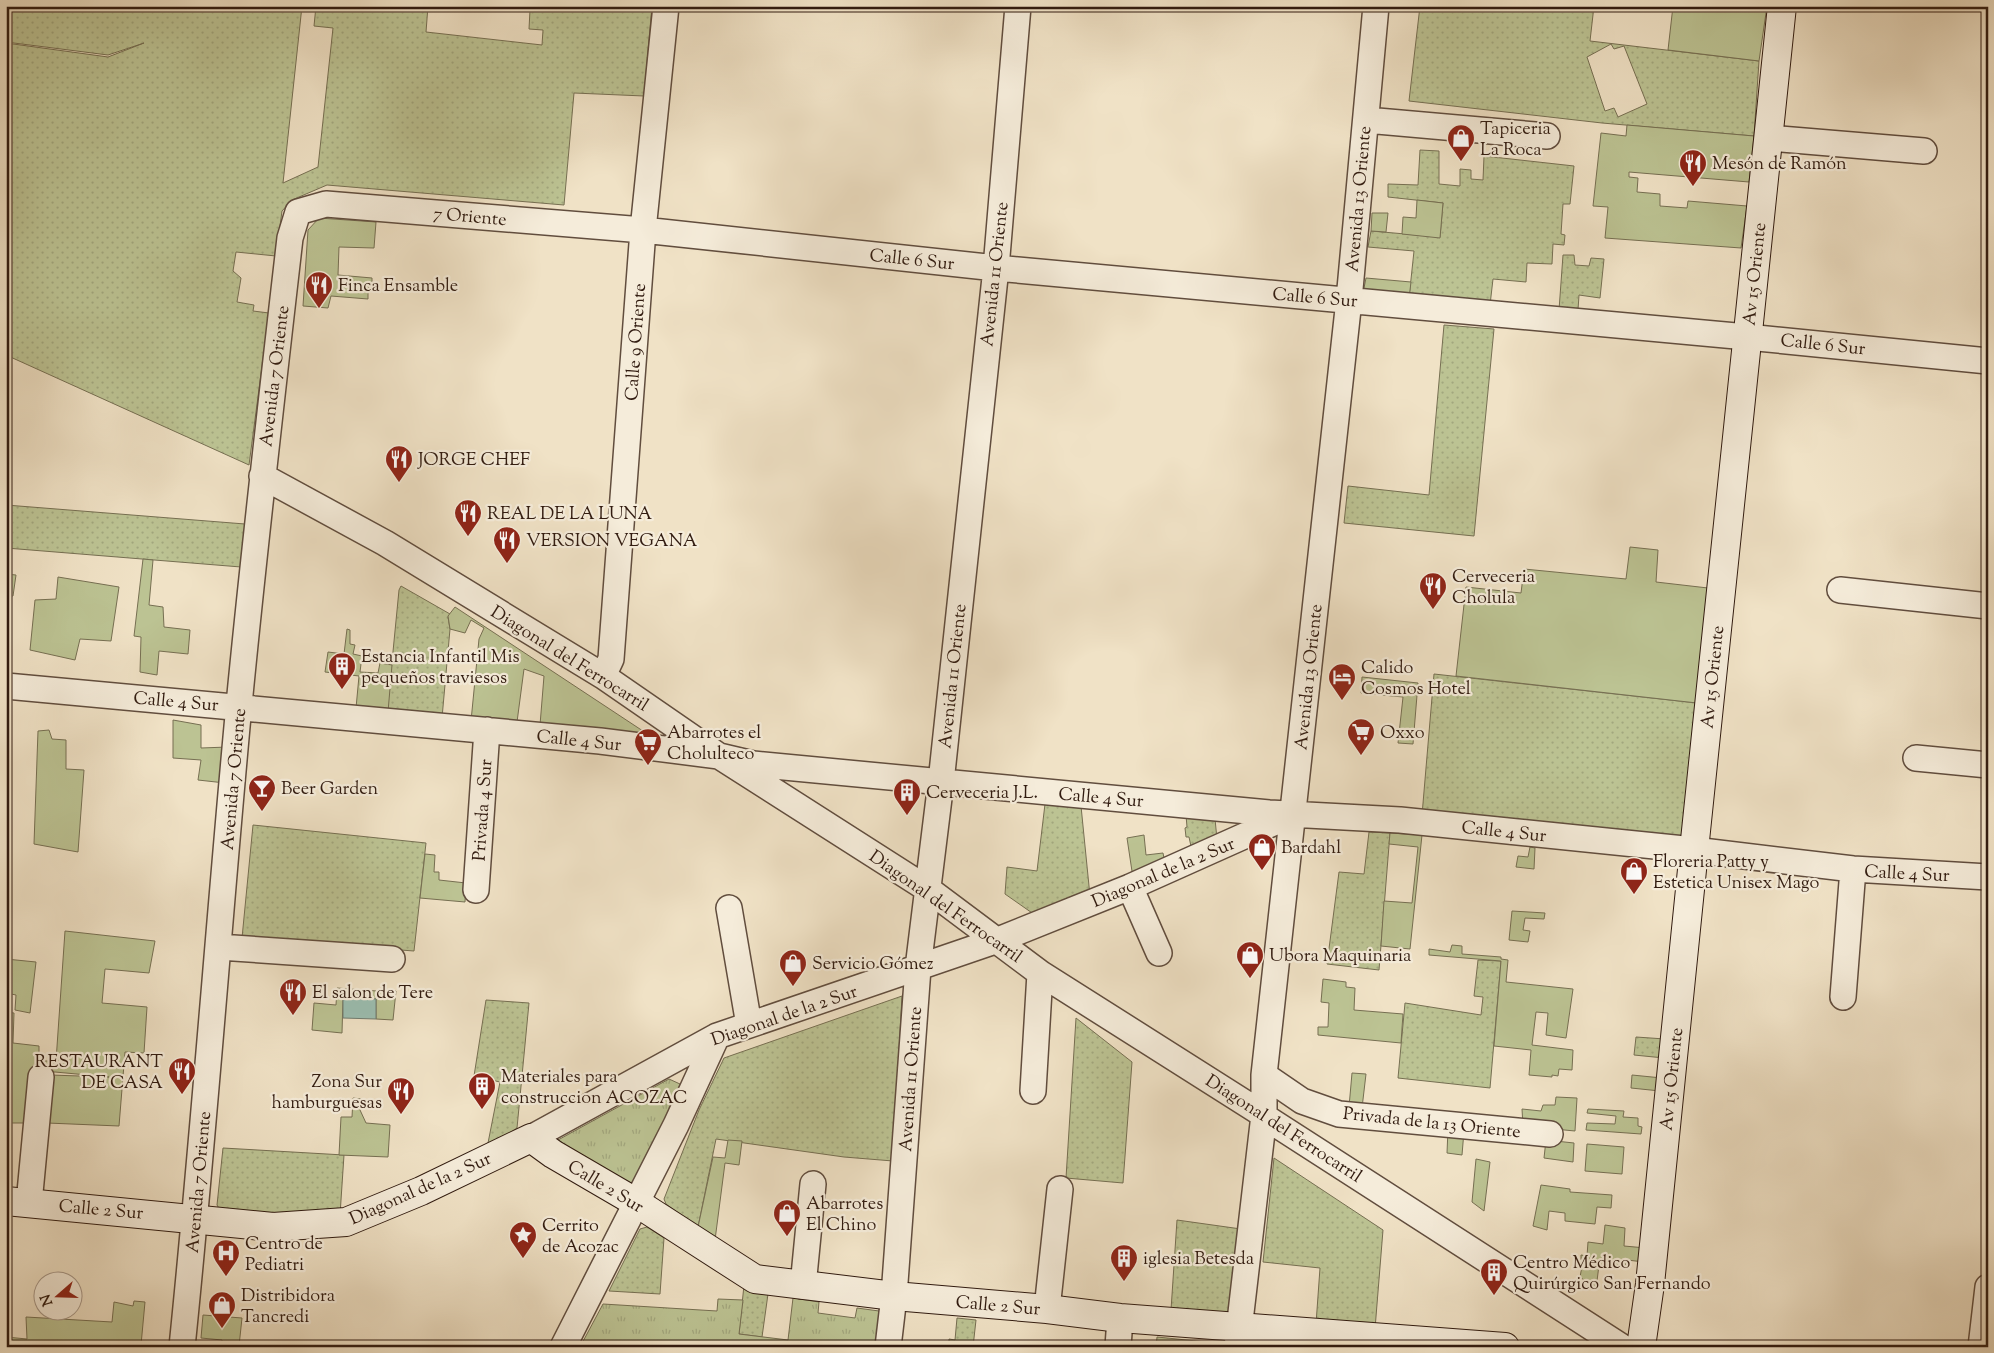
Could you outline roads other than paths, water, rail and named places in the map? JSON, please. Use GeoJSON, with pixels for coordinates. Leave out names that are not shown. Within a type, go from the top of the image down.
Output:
{"type":"FeatureCollection","features":[{"type":"Feature","properties":{"kind":"main road","name":"Av 15 Oriente"},"geometry":{"type":"LineString","coordinates":[[1641,1347],[1650,1284],[1782,6]]}},
{"type":"Feature","properties":{"kind":"main road","name":"Diagonal de la 2 Sur"},"geometry":{"type":"LineString","coordinates":[[195,1218],[273,1227],[346,1222],[421,1191],[531,1138]]}},
{"type":"Feature","properties":{"kind":"main road","name":"Calle 2 Sur"},"geometry":{"type":"LineString","coordinates":[[531,1138],[552,1154],[637,1204],[755,1279],[894,1296],[1047,1309],[1120,1318],[1238,1337],[1505,1347]]}},
{"type":"Feature","properties":{"kind":"main road","name":"Calle 2 Sur"},"geometry":{"type":"LineString","coordinates":[[18,1202],[195,1218]]}},
{"type":"Feature","properties":{"kind":"street","name":"Calle 9 Oriente"},"geometry":{"type":"LineString","coordinates":[[603,676],[611,659],[643,230],[666,6]]}},
{"type":"Feature","properties":{"kind":"street","name":"Avenida 11 Oriente"},"geometry":{"type":"LineString","coordinates":[[888,1347],[894,1296],[918,968],[929,890],[996,268],[1018,6]]}},
{"type":"Feature","properties":{"kind":"street","name":"Avenida 13 Oriente"},"geometry":{"type":"LineString","coordinates":[[1238,1337],[1264,1115],[1264,1074],[1349,300],[1376,6]]}},
{"type":"Feature","properties":{"kind":"street"},"geometry":{"type":"LineString","coordinates":[[1366,120],[1547,136]]}},
{"type":"Feature","properties":{"kind":"street"},"geometry":{"type":"LineString","coordinates":[[1769,138],[1924,151]]}},
{"type":"Feature","properties":{"kind":"street","name":"7 Oriente"},"geometry":{"type":"LineString","coordinates":[[298,212],[326,204],[643,230]]}},
{"type":"Feature","properties":{"kind":"street","name":"Avenida 7 Oriente"},"geometry":{"type":"LineString","coordinates":[[182,1347],[195,1218],[239,707],[262,476],[290,238],[298,212]]}},
{"type":"Feature","properties":{"kind":"street","name":"Calle 6 Sur"},"geometry":{"type":"LineString","coordinates":[[643,230],[996,268],[1988,361]]}},
{"type":"Feature","properties":{"kind":"street","name":"Diagonal del Ferrocarril"},"geometry":{"type":"LineString","coordinates":[[262,476],[383,542],[603,676],[719,756],[929,890],[1040,973],[1264,1115],[1276,1125],[1622,1347]]}},
{"type":"Feature","properties":{"kind":"street"},"geometry":{"type":"LineString","coordinates":[[1840,590],[1988,606]]}},
{"type":"Feature","properties":{"kind":"street","name":"Calle 4 Sur"},"geometry":{"type":"LineString","coordinates":[[6,686],[600,741],[719,756],[753,764],[1293,814],[1379,818],[1694,850],[1853,870],[1988,878]]}},
{"type":"Feature","properties":{"kind":"street","name":"Privada 4 Sur"},"geometry":{"type":"LineString","coordinates":[[476,890],[487,730]]}},
{"type":"Feature","properties":{"kind":"street"},"geometry":{"type":"LineString","coordinates":[[1916,758],[1988,764]]}},
{"type":"Feature","properties":{"kind":"street","name":"Diagonal de la 2 Sur"},"geometry":{"type":"LineString","coordinates":[[531,1138],[717,1036],[996,941],[1130,887],[1293,814]]}},
{"type":"Feature","properties":{"kind":"street"},"geometry":{"type":"LineString","coordinates":[[1842,997],[1853,870]]}},
{"type":"Feature","properties":{"kind":"street"},"geometry":{"type":"LineString","coordinates":[[1130,887],[1159,953]]}},
{"type":"Feature","properties":{"kind":"street"},"geometry":{"type":"LineString","coordinates":[[729,908],[749,1025]]}},
{"type":"Feature","properties":{"kind":"street"},"geometry":{"type":"LineString","coordinates":[[219,947],[392,959]]}},
{"type":"Feature","properties":{"kind":"street"},"geometry":{"type":"LineString","coordinates":[[1033,1091],[1040,973]]}},
{"type":"Feature","properties":{"kind":"street"},"geometry":{"type":"LineString","coordinates":[[563,1347],[637,1204],[695,1086],[717,1036]]}},
{"type":"Feature","properties":{"kind":"street","name":"Privada de la 13 Oriente"},"geometry":{"type":"LineString","coordinates":[[1264,1074],[1302,1100],[1339,1114],[1550,1134]]}},
{"type":"Feature","properties":{"kind":"street"},"geometry":{"type":"LineString","coordinates":[[18,1202],[41,1077]]}},
{"type":"Feature","properties":{"kind":"street"},"geometry":{"type":"LineString","coordinates":[[803,1286],[812,1184]]}},
{"type":"Feature","properties":{"kind":"street"},"geometry":{"type":"LineString","coordinates":[[1047,1309],[1060,1189]]}},
{"type":"Feature","properties":{"kind":"street"},"geometry":{"type":"LineString","coordinates":[[1982,1347],[1988,1287]]}},
{"type":"Feature","properties":{"kind":"street"},"geometry":{"type":"LineString","coordinates":[[1118,1347],[1120,1318]]}},
{"type":"Feature","properties":{"kind":"place","name":"Tapiceria La Roca"},"geometry":{"type":"Point","coordinates":[1461,162]}},
{"type":"Feature","properties":{"kind":"place","name":"Mesón de Ramón"},"geometry":{"type":"Point","coordinates":[1693,187]}},
{"type":"Feature","properties":{"kind":"place","name":"Finca Ensamble"},"geometry":{"type":"Point","coordinates":[319,309]}},
{"type":"Feature","properties":{"kind":"place","name":"JORGE CHEF"},"geometry":{"type":"Point","coordinates":[399,483]}},
{"type":"Feature","properties":{"kind":"place","name":"REAL DE LA LUNA"},"geometry":{"type":"Point","coordinates":[468,537]}},
{"type":"Feature","properties":{"kind":"place","name":"VERSION VEGANA"},"geometry":{"type":"Point","coordinates":[507,564]}},
{"type":"Feature","properties":{"kind":"place","name":"Cerveceria Cholula"},"geometry":{"type":"Point","coordinates":[1433,610]}},
{"type":"Feature","properties":{"kind":"place","name":"Estancia Infantil Mis pequeños traviesos"},"geometry":{"type":"Point","coordinates":[342,690]}},
{"type":"Feature","properties":{"kind":"place","name":"Calido Cosmos Hotel"},"geometry":{"type":"Point","coordinates":[1342,701]}},
{"type":"Feature","properties":{"kind":"place","name":"Oxxo"},"geometry":{"type":"Point","coordinates":[1361,756]}},
{"type":"Feature","properties":{"kind":"place","name":"Abarrotes el Cholulteco"},"geometry":{"type":"Point","coordinates":[648,766]}},
{"type":"Feature","properties":{"kind":"place","name":"Beer Garden"},"geometry":{"type":"Point","coordinates":[262,812]}},
{"type":"Feature","properties":{"kind":"place","name":"Cerveceria J.L."},"geometry":{"type":"Point","coordinates":[907,816]}},
{"type":"Feature","properties":{"kind":"place","name":"Bardahl"},"geometry":{"type":"Point","coordinates":[1262,871]}},
{"type":"Feature","properties":{"kind":"place","name":"Floreria Patty y Estetica Unisex Mago"},"geometry":{"type":"Point","coordinates":[1634,895]}},
{"type":"Feature","properties":{"kind":"place","name":"Ubora Maquinaria"},"geometry":{"type":"Point","coordinates":[1250,979]}},
{"type":"Feature","properties":{"kind":"place","name":"Servicio Gómez"},"geometry":{"type":"Point","coordinates":[793,987]}},
{"type":"Feature","properties":{"kind":"place","name":"El salon de Tere"},"geometry":{"type":"Point","coordinates":[293,1016]}},
{"type":"Feature","properties":{"kind":"place","name":"RESTAURANT DE CASA"},"geometry":{"type":"Point","coordinates":[182,1095]}},
{"type":"Feature","properties":{"kind":"place","name":"Materiales para construccion ACOZAC"},"geometry":{"type":"Point","coordinates":[482,1110]}},
{"type":"Feature","properties":{"kind":"place","name":"Zona Sur hamburguesas"},"geometry":{"type":"Point","coordinates":[401,1115]}},
{"type":"Feature","properties":{"kind":"place","name":"Abarrotes El Chino"},"geometry":{"type":"Point","coordinates":[787,1237]}},
{"type":"Feature","properties":{"kind":"place","name":"Cerrito de Acozac"},"geometry":{"type":"Point","coordinates":[523,1259]}},
{"type":"Feature","properties":{"kind":"place","name":"Centro de Pediatri"},"geometry":{"type":"Point","coordinates":[226,1277]}},
{"type":"Feature","properties":{"kind":"place","name":"iglesia Betesda"},"geometry":{"type":"Point","coordinates":[1124,1282]}},
{"type":"Feature","properties":{"kind":"place","name":"Centro Médico Quirúrgico San Fernando"},"geometry":{"type":"Point","coordinates":[1494,1296]}},
{"type":"Feature","properties":{"kind":"place","name":"Distribidora Tancredi"},"geometry":{"type":"Point","coordinates":[222,1329]}}]}
